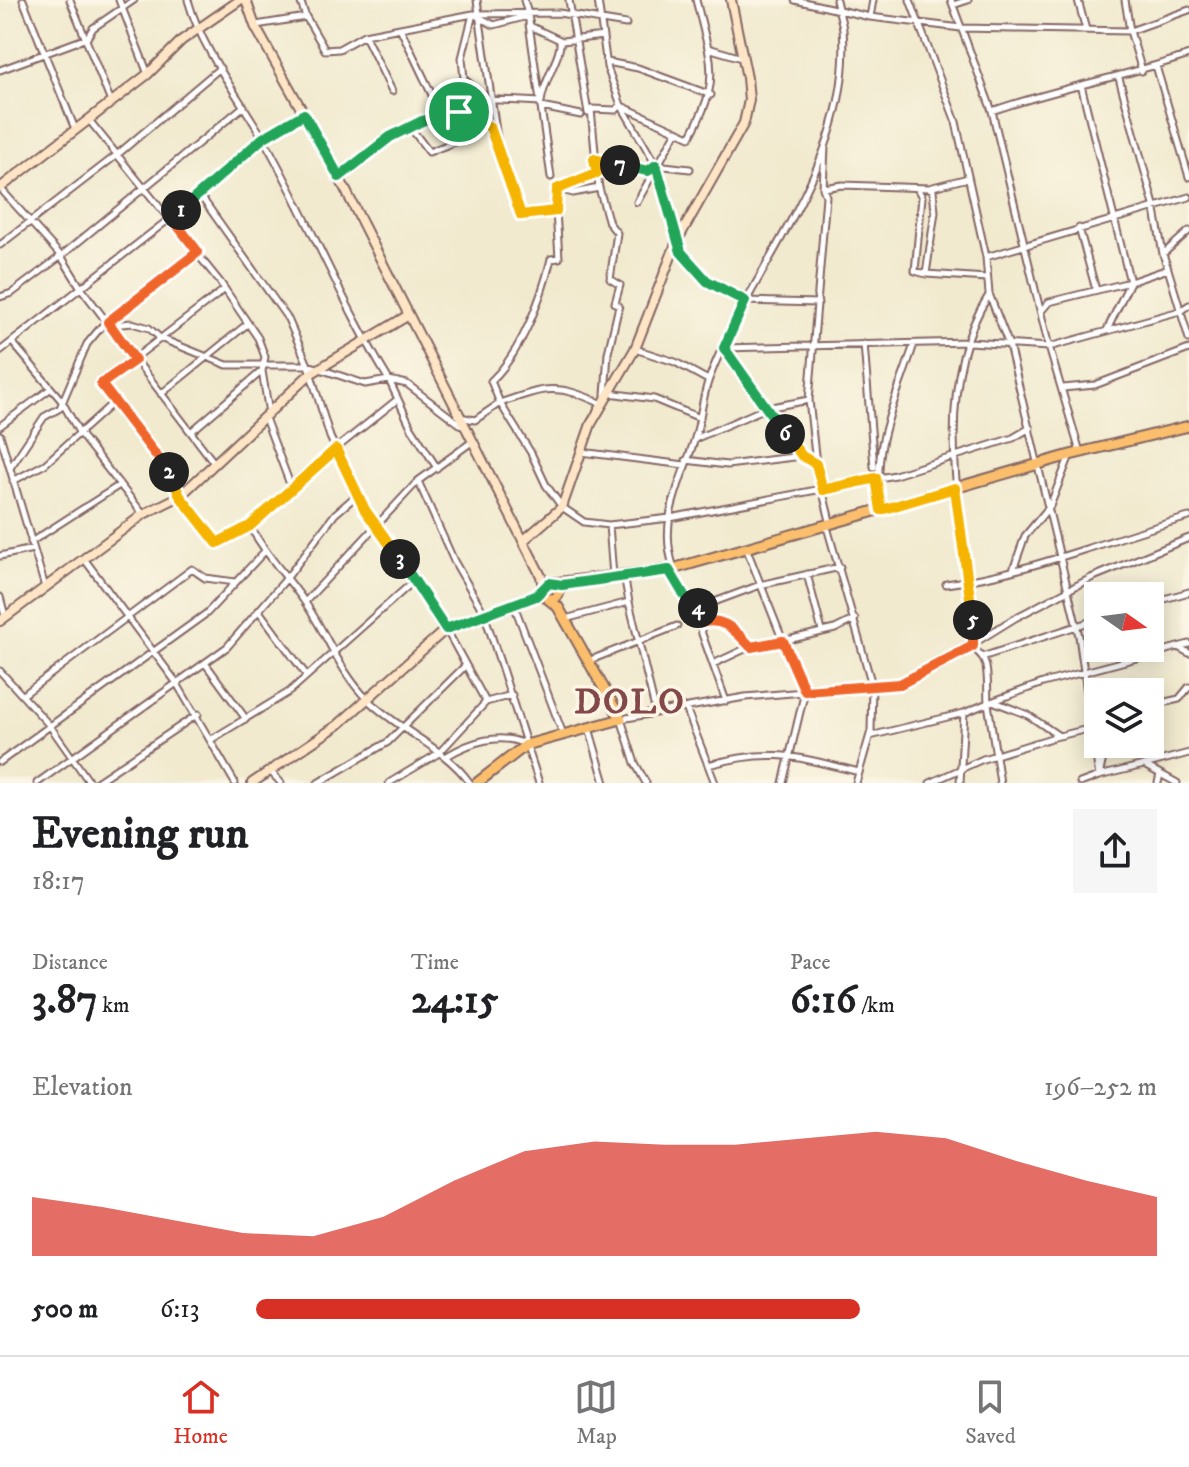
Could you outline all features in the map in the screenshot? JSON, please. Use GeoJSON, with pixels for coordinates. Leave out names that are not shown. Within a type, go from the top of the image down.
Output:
{"type":"FeatureCollection","features":[{"type":"Feature","properties":{"kind":"main road"},"geometry":{"type":"LineString","coordinates":[[542,594],[553,583],[672,569],[747,550],[1038,464],[1189,426]]}},
{"type":"Feature","properties":{"kind":"main road"},"geometry":{"type":"LineString","coordinates":[[553,583],[559,589],[558,607]]}},
{"type":"Feature","properties":{"kind":"main road"},"geometry":{"type":"LineString","coordinates":[[542,594],[558,595],[573,583]]}},
{"type":"Feature","properties":{"kind":"main road"},"geometry":{"type":"LineString","coordinates":[[477,783],[526,745],[621,719],[558,607],[542,594]]}},
{"type":"Feature","properties":{"kind":"street"},"geometry":{"type":"LineString","coordinates":[[23,0],[76,130]]}},
{"type":"Feature","properties":{"kind":"street"},"geometry":{"type":"LineString","coordinates":[[70,0],[111,102]]}},
{"type":"Feature","properties":{"kind":"street"},"geometry":{"type":"LineString","coordinates":[[119,0],[148,74]]}},
{"type":"Feature","properties":{"kind":"street"},"geometry":{"type":"LineString","coordinates":[[0,70],[87,38],[93,28],[134,0]]}},
{"type":"Feature","properties":{"kind":"street"},"geometry":{"type":"LineString","coordinates":[[188,0],[196,30],[263,138],[364,339],[437,468]]}},
{"type":"Feature","properties":{"kind":"street"},"geometry":{"type":"LineString","coordinates":[[215,464],[81,288],[61,256],[0,188],[148,74],[196,30],[243,0],[339,177],[541,576],[542,594],[446,629],[338,725],[252,783]]}},
{"type":"Feature","properties":{"kind":"street"},"geometry":{"type":"LineString","coordinates":[[300,0],[325,50],[339,49],[364,35],[473,14],[513,16],[559,13],[626,24]]}},
{"type":"Feature","properties":{"kind":"street"},"geometry":{"type":"LineString","coordinates":[[477,0],[499,151]]}},
{"type":"Feature","properties":{"kind":"street"},"geometry":{"type":"LineString","coordinates":[[524,0],[530,26],[562,41]]}},
{"type":"Feature","properties":{"kind":"street"},"geometry":{"type":"LineString","coordinates":[[569,0],[599,188],[609,223],[617,233],[610,279],[620,285],[608,353],[606,399]]}},
{"type":"Feature","properties":{"kind":"street"},"geometry":{"type":"LineString","coordinates":[[598,0],[607,62],[622,106],[656,165],[681,252],[707,281],[745,301],[818,303]]}},
{"type":"Feature","properties":{"kind":"street"},"geometry":{"type":"LineString","coordinates":[[622,106],[690,137],[711,95],[713,72],[696,0]]}},
{"type":"Feature","properties":{"kind":"street"},"geometry":{"type":"LineString","coordinates":[[523,541],[562,507],[581,452],[606,399],[635,349],[677,241],[744,123],[749,100],[731,0]]}},
{"type":"Feature","properties":{"kind":"street"},"geometry":{"type":"LineString","coordinates":[[795,0],[870,17],[961,28],[1130,31],[1189,10]]}},
{"type":"Feature","properties":{"kind":"street"},"geometry":{"type":"LineString","coordinates":[[726,701],[700,623],[698,608],[687,600],[672,569],[672,499],[695,440],[708,380],[745,301],[790,227],[825,142],[840,85],[843,30],[836,0]]}},
{"type":"Feature","properties":{"kind":"street"},"geometry":{"type":"LineString","coordinates":[[870,17],[873,0]]}},
{"type":"Feature","properties":{"kind":"street"},"geometry":{"type":"LineString","coordinates":[[910,0],[956,122],[986,257],[989,294],[1009,345],[1050,506],[1086,678]]}},
{"type":"Feature","properties":{"kind":"street"},"geometry":{"type":"LineString","coordinates":[[968,0],[952,3],[992,111],[1022,246],[1063,388],[1075,454],[1050,506],[1025,536],[1013,571]]}},
{"type":"Feature","properties":{"kind":"street"},"geometry":{"type":"LineString","coordinates":[[1078,0],[1086,30]]}},
{"type":"Feature","properties":{"kind":"street"},"geometry":{"type":"LineString","coordinates":[[1125,0],[1142,71]]}},
{"type":"Feature","properties":{"kind":"street"},"geometry":{"type":"LineString","coordinates":[[473,14],[494,25],[528,16]]}},
{"type":"Feature","properties":{"kind":"street"},"geometry":{"type":"LineString","coordinates":[[473,14],[462,58],[464,79],[488,100]]}},
{"type":"Feature","properties":{"kind":"street"},"geometry":{"type":"LineString","coordinates":[[528,16],[551,177]]}},
{"type":"Feature","properties":{"kind":"street"},"geometry":{"type":"LineString","coordinates":[[255,26],[306,17]]}},
{"type":"Feature","properties":{"kind":"street"},"geometry":{"type":"LineString","coordinates":[[401,30],[441,114]]}},
{"type":"Feature","properties":{"kind":"street"},"geometry":{"type":"LineString","coordinates":[[364,35],[392,91]]}},
{"type":"Feature","properties":{"kind":"street"},"geometry":{"type":"LineString","coordinates":[[339,177],[390,137],[410,127],[459,112],[482,99],[541,102],[543,84],[560,54],[558,40],[603,36]]}},
{"type":"Feature","properties":{"kind":"street"},"geometry":{"type":"LineString","coordinates":[[708,48],[743,59]]}},
{"type":"Feature","properties":{"kind":"street"},"geometry":{"type":"LineString","coordinates":[[992,111],[1081,85],[1119,78],[1189,55]]}},
{"type":"Feature","properties":{"kind":"street"},"geometry":{"type":"LineString","coordinates":[[607,62],[638,68],[711,95]]}},
{"type":"Feature","properties":{"kind":"street"},"geometry":{"type":"LineString","coordinates":[[1156,66],[1189,177]]}},
{"type":"Feature","properties":{"kind":"street"},"geometry":{"type":"LineString","coordinates":[[0,245],[118,154],[220,68]]}},
{"type":"Feature","properties":{"kind":"street"},"geometry":{"type":"LineString","coordinates":[[1119,78],[1154,205],[1163,254],[1189,339]]}},
{"type":"Feature","properties":{"kind":"street"},"geometry":{"type":"LineString","coordinates":[[1081,85],[1130,282],[1107,330]]}},
{"type":"Feature","properties":{"kind":"street"},"geometry":{"type":"LineString","coordinates":[[0,297],[12,293],[61,256],[244,106]]}},
{"type":"Feature","properties":{"kind":"street"},"geometry":{"type":"LineString","coordinates":[[591,129],[591,109],[616,110],[622,106]]}},
{"type":"Feature","properties":{"kind":"street"},"geometry":{"type":"LineString","coordinates":[[541,107],[581,115]]}},
{"type":"Feature","properties":{"kind":"street"},"geometry":{"type":"LineString","coordinates":[[459,112],[488,124],[521,215],[556,211]]}},
{"type":"Feature","properties":{"kind":"street"},"geometry":{"type":"LineString","coordinates":[[0,351],[200,195],[263,138],[304,114]]}},
{"type":"Feature","properties":{"kind":"street"},"geometry":{"type":"LineString","coordinates":[[89,120],[171,217],[258,338],[267,415],[291,487]]}},
{"type":"Feature","properties":{"kind":"street"},"geometry":{"type":"LineString","coordinates":[[410,127],[429,152],[462,139],[458,121]]}},
{"type":"Feature","properties":{"kind":"street"},"geometry":{"type":"LineString","coordinates":[[637,202],[677,131]]}},
{"type":"Feature","properties":{"kind":"street"},"geometry":{"type":"LineString","coordinates":[[825,142],[823,188],[826,196],[809,400],[816,464],[829,526],[872,685],[869,736],[856,783]]}},
{"type":"Feature","properties":{"kind":"street"},"geometry":{"type":"LineString","coordinates":[[1182,156],[1189,154]]}},
{"type":"Feature","properties":{"kind":"street"},"geometry":{"type":"LineString","coordinates":[[594,159],[648,171],[656,165],[690,169]]}},
{"type":"Feature","properties":{"kind":"street"},"geometry":{"type":"LineString","coordinates":[[557,189],[597,173]]}},
{"type":"Feature","properties":{"kind":"street"},"geometry":{"type":"LineString","coordinates":[[823,188],[842,185],[929,188],[968,178]]}},
{"type":"Feature","properties":{"kind":"street"},"geometry":{"type":"LineString","coordinates":[[557,189],[573,193],[599,188]]}},
{"type":"Feature","properties":{"kind":"street"},"geometry":{"type":"LineString","coordinates":[[917,188],[922,197],[915,271],[987,278]]}},
{"type":"Feature","properties":{"kind":"street"},"geometry":{"type":"LineString","coordinates":[[926,274],[935,212],[933,190],[929,188]]}},
{"type":"Feature","properties":{"kind":"street"},"geometry":{"type":"LineString","coordinates":[[557,189],[559,258],[551,259],[543,289],[522,336],[506,367],[491,381],[546,485],[562,507],[584,522],[609,525],[670,518],[823,490],[1013,438],[1030,428]]}},
{"type":"Feature","properties":{"kind":"street"},"geometry":{"type":"LineString","coordinates":[[200,195],[288,319],[336,449],[357,495],[446,629],[486,702]]}},
{"type":"Feature","properties":{"kind":"street"},"geometry":{"type":"LineString","coordinates":[[986,257],[1189,197]]}},
{"type":"Feature","properties":{"kind":"street"},"geometry":{"type":"LineString","coordinates":[[1079,228],[1096,290]]}},
{"type":"Feature","properties":{"kind":"street"},"geometry":{"type":"LineString","coordinates":[[1163,254],[1189,231]]}},
{"type":"Feature","properties":{"kind":"street"},"geometry":{"type":"LineString","coordinates":[[110,324],[198,252]]}},
{"type":"Feature","properties":{"kind":"street"},"geometry":{"type":"LineString","coordinates":[[1042,310],[1049,302],[1168,269]]}},
{"type":"Feature","properties":{"kind":"street"},"geometry":{"type":"LineString","coordinates":[[225,289],[101,384],[171,475],[180,496],[217,543],[250,526],[291,487],[398,399]]}},
{"type":"Feature","properties":{"kind":"street"},"geometry":{"type":"LineString","coordinates":[[989,294],[980,309],[969,342],[959,388],[953,455],[969,582],[973,646],[982,657],[992,702],[1000,783]]}},
{"type":"Feature","properties":{"kind":"street"},"geometry":{"type":"LineString","coordinates":[[724,348],[969,342],[1049,347],[1180,311],[1189,305]]}},
{"type":"Feature","properties":{"kind":"street"},"geometry":{"type":"LineString","coordinates":[[10,468],[44,417],[60,408],[87,344],[102,326],[132,323],[149,328],[160,338],[227,365],[309,369],[320,367],[407,316]]}},
{"type":"Feature","properties":{"kind":"street"},"geometry":{"type":"LineString","coordinates":[[161,394],[246,325]]}},
{"type":"Feature","properties":{"kind":"street"},"geometry":{"type":"LineString","coordinates":[[12,342],[61,400],[80,434],[118,486],[144,514]]}},
{"type":"Feature","properties":{"kind":"street"},"geometry":{"type":"LineString","coordinates":[[864,344],[881,510]]}},
{"type":"Feature","properties":{"kind":"street"},"geometry":{"type":"LineString","coordinates":[[876,476],[879,449],[914,344]]}},
{"type":"Feature","properties":{"kind":"street"},"geometry":{"type":"LineString","coordinates":[[724,348],[802,456],[816,464]]}},
{"type":"Feature","properties":{"kind":"street"},"geometry":{"type":"LineString","coordinates":[[635,349],[675,362],[708,380]]}},
{"type":"Feature","properties":{"kind":"street"},"geometry":{"type":"LineString","coordinates":[[1063,388],[1095,385],[1189,349]]}},
{"type":"Feature","properties":{"kind":"street"},"geometry":{"type":"LineString","coordinates":[[320,367],[365,384],[389,380],[407,384],[466,429]]}},
{"type":"Feature","properties":{"kind":"street"},"geometry":{"type":"LineString","coordinates":[[192,431],[263,368]]}},
{"type":"Feature","properties":{"kind":"street"},"geometry":{"type":"LineString","coordinates":[[0,597],[3,619],[144,514],[180,496],[267,415],[309,369]]}},
{"type":"Feature","properties":{"kind":"street"},"geometry":{"type":"LineString","coordinates":[[460,417],[475,420],[500,403],[536,390],[568,388],[606,399],[654,399],[700,418]]}},
{"type":"Feature","properties":{"kind":"street"},"geometry":{"type":"LineString","coordinates":[[0,426],[50,389]]}},
{"type":"Feature","properties":{"kind":"street"},"geometry":{"type":"LineString","coordinates":[[695,440],[766,408],[809,400]]}},
{"type":"Feature","properties":{"kind":"street"},"geometry":{"type":"LineString","coordinates":[[13,481],[45,464],[115,401]]}},
{"type":"Feature","properties":{"kind":"street"},"geometry":{"type":"LineString","coordinates":[[0,435],[45,590]]}},
{"type":"Feature","properties":{"kind":"street"},"geometry":{"type":"LineString","coordinates":[[305,602],[418,481],[473,441]]}},
{"type":"Feature","properties":{"kind":"street"},"geometry":{"type":"LineString","coordinates":[[581,452],[727,465],[802,456]]}},
{"type":"Feature","properties":{"kind":"street"},"geometry":{"type":"LineString","coordinates":[[418,481],[454,561],[484,613],[539,783]]}},
{"type":"Feature","properties":{"kind":"street"},"geometry":{"type":"LineString","coordinates":[[0,556],[32,545],[118,486]]}},
{"type":"Feature","properties":{"kind":"street"},"geometry":{"type":"LineString","coordinates":[[37,783],[227,647],[286,579],[335,514],[357,495]]}},
{"type":"Feature","properties":{"kind":"street"},"geometry":{"type":"LineString","coordinates":[[946,584],[969,582],[1013,571],[1189,517]]}},
{"type":"Feature","properties":{"kind":"street"},"geometry":{"type":"LineString","coordinates":[[609,525],[613,576]]}},
{"type":"Feature","properties":{"kind":"street"},"geometry":{"type":"LineString","coordinates":[[250,526],[264,552],[305,602],[334,653],[366,698],[400,728],[447,756],[470,783]]}},
{"type":"Feature","properties":{"kind":"street"},"geometry":{"type":"LineString","coordinates":[[646,783],[621,719],[805,691],[900,684],[973,646],[1015,618],[1141,555],[1189,538]]}},
{"type":"Feature","properties":{"kind":"street"},"geometry":{"type":"LineString","coordinates":[[747,550],[805,691],[783,783]]}},
{"type":"Feature","properties":{"kind":"street"},"geometry":{"type":"LineString","coordinates":[[0,762],[207,613],[264,552]]}},
{"type":"Feature","properties":{"kind":"street"},"geometry":{"type":"LineString","coordinates":[[85,560],[198,714],[235,783]]}},
{"type":"Feature","properties":{"kind":"street"},"geometry":{"type":"LineString","coordinates":[[698,608],[760,585],[840,567]]}},
{"type":"Feature","properties":{"kind":"street"},"geometry":{"type":"LineString","coordinates":[[23,695],[192,569],[205,578],[236,582]]}},
{"type":"Feature","properties":{"kind":"street"},"geometry":{"type":"LineString","coordinates":[[807,574],[822,631]]}},
{"type":"Feature","properties":{"kind":"street"},"geometry":{"type":"LineString","coordinates":[[624,575],[656,713]]}},
{"type":"Feature","properties":{"kind":"street"},"geometry":{"type":"LineString","coordinates":[[541,576],[553,583]]}},
{"type":"Feature","properties":{"kind":"street"},"geometry":{"type":"LineString","coordinates":[[212,740],[275,703],[415,580]]}},
{"type":"Feature","properties":{"kind":"street"},"geometry":{"type":"LineString","coordinates":[[1164,599],[1189,592]]}},
{"type":"Feature","properties":{"kind":"street"},"geometry":{"type":"LineString","coordinates":[[564,619],[629,602]]}},
{"type":"Feature","properties":{"kind":"street"},"geometry":{"type":"LineString","coordinates":[[514,605],[563,734]]}},
{"type":"Feature","properties":{"kind":"street"},"geometry":{"type":"LineString","coordinates":[[259,611],[307,676]]}},
{"type":"Feature","properties":{"kind":"street"},"geometry":{"type":"LineString","coordinates":[[713,664],[751,647],[822,631],[855,619]]}},
{"type":"Feature","properties":{"kind":"street"},"geometry":{"type":"LineString","coordinates":[[700,623],[714,621],[728,625],[751,647]]}},
{"type":"Feature","properties":{"kind":"street"},"geometry":{"type":"LineString","coordinates":[[982,657],[1084,623]]}},
{"type":"Feature","properties":{"kind":"street"},"geometry":{"type":"LineString","coordinates":[[587,662],[677,626]]}},
{"type":"Feature","properties":{"kind":"street"},"geometry":{"type":"LineString","coordinates":[[869,736],[964,713],[1043,683],[1189,644]]}},
{"type":"Feature","properties":{"kind":"street"},"geometry":{"type":"LineString","coordinates":[[1177,647],[1189,653]]}},
{"type":"Feature","properties":{"kind":"street"},"geometry":{"type":"LineString","coordinates":[[205,663],[246,719]]}},
{"type":"Feature","properties":{"kind":"street"},"geometry":{"type":"LineString","coordinates":[[318,783],[388,742],[465,666]]}},
{"type":"Feature","properties":{"kind":"street"},"geometry":{"type":"LineString","coordinates":[[0,671],[50,726],[92,783],[198,714]]}},
{"type":"Feature","properties":{"kind":"street"},"geometry":{"type":"LineString","coordinates":[[1179,699],[1189,687]]}},
{"type":"Feature","properties":{"kind":"street"},"geometry":{"type":"LineString","coordinates":[[389,783],[439,753],[486,702],[512,695]]}},
{"type":"Feature","properties":{"kind":"street"},"geometry":{"type":"LineString","coordinates":[[1164,702],[1189,696]]}},
{"type":"Feature","properties":{"kind":"street"},"geometry":{"type":"LineString","coordinates":[[992,702],[1028,715],[1059,736]]}},
{"type":"Feature","properties":{"kind":"street"},"geometry":{"type":"LineString","coordinates":[[686,708],[715,783]]}},
{"type":"Feature","properties":{"kind":"street"},"geometry":{"type":"LineString","coordinates":[[960,783],[964,713]]}},
{"type":"Feature","properties":{"kind":"street"},"geometry":{"type":"LineString","coordinates":[[588,727],[605,783]]}},
{"type":"Feature","properties":{"kind":"street"},"geometry":{"type":"LineString","coordinates":[[930,783],[998,756],[1084,730]]}},
{"type":"Feature","properties":{"kind":"street"},"geometry":{"type":"LineString","coordinates":[[447,756],[481,741],[510,737],[526,745]]}},
{"type":"Feature","properties":{"kind":"street"},"geometry":{"type":"LineString","coordinates":[[1080,783],[1189,753]]}},
{"type":"Feature","properties":{"kind":"street"},"geometry":{"type":"LineString","coordinates":[[708,765],[749,754],[790,755],[859,772]]}},
{"type":"Feature","properties":{"kind":"street"},"geometry":{"type":"LineString","coordinates":[[1096,758],[1099,779]]}},
{"type":"Feature","properties":{"kind":"street"},"geometry":{"type":"LineString","coordinates":[[1099,779],[1103,758]]}},
{"type":"Feature","properties":{"kind":"street"},"geometry":{"type":"LineString","coordinates":[[1144,765],[1159,780],[1177,783]]}},
{"type":"Feature","properties":{"kind":"street"},"geometry":{"type":"LineString","coordinates":[[271,772],[281,783]]}},
{"type":"Feature","properties":{"kind":"district","name":"DOLO"},"geometry":{"type":"Point","coordinates":[630,700]}},
{"type":"Feature","properties":{"kind":"route"},"geometry":{"type":"LineString","coordinates":[[459,112],[490,127],[521,215],[556,211],[557,189],[597,173],[594,159],[648,171],[656,165],[681,252],[707,281],[745,301],[724,348],[802,456],[816,464],[823,490],[876,478],[881,510],[955,488],[971,591],[973,646],[900,684],[805,691],[783,641],[751,647],[728,625],[714,621],[700,623],[698,608],[687,600],[669,570],[594,578],[562,585],[549,583],[536,596],[446,629],[365,510],[336,449],[298,479],[278,502],[250,526],[217,543],[211,539],[180,496],[171,475],[101,384],[135,360],[108,322],[198,252],[171,217],[263,138],[304,114],[339,177],[390,137],[422,121],[459,112]]}}]}
